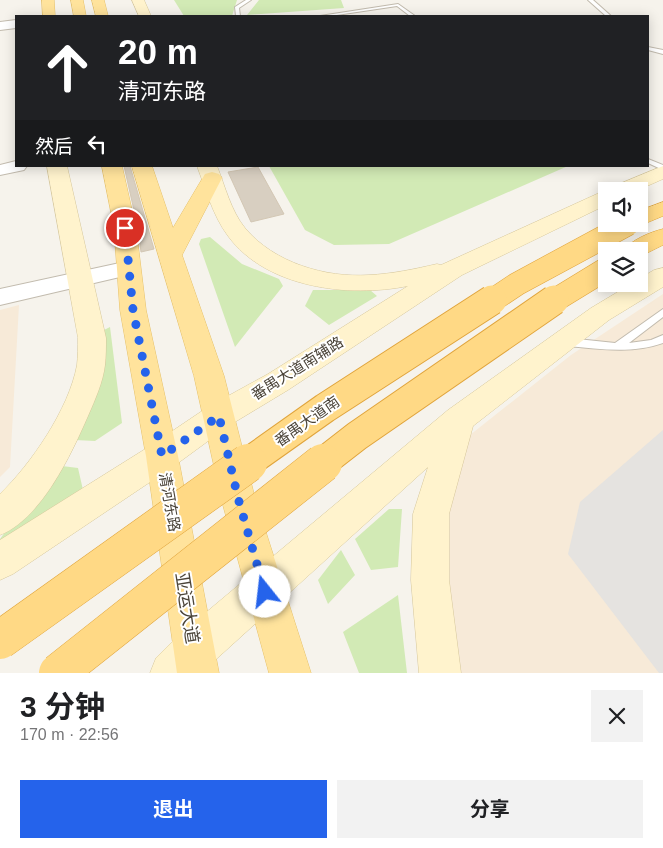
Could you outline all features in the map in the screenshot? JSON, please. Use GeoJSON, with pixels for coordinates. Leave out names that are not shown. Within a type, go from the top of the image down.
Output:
{"type":"FeatureCollection","features":[{"type":"Feature","properties":{"kind":"highway"},"geometry":{"type":"LineString","coordinates":[[648,215],[663,208]]}},
{"type":"Feature","properties":{"kind":"highway","name":"番禺大道南"},"geometry":{"type":"LineString","coordinates":[[0,640],[325,408],[517,284],[613,232]]}},
{"type":"Feature","properties":{"kind":"highway"},"geometry":{"type":"LineString","coordinates":[[648,244],[663,236]]}},
{"type":"Feature","properties":{"kind":"highway"},"geometry":{"type":"LineString","coordinates":[[58,673],[357,436],[547,305],[598,274]]}},
{"type":"Feature","properties":{"kind":"main road"},"geometry":{"type":"LineString","coordinates":[[48,0],[49,15]]}},
{"type":"Feature","properties":{"kind":"main road"},"geometry":{"type":"LineString","coordinates":[[77,0],[80,15]]}},
{"type":"Feature","properties":{"kind":"main road"},"geometry":{"type":"LineString","coordinates":[[98,0],[102,15]]}},
{"type":"Feature","properties":{"kind":"main road"},"geometry":{"type":"LineString","coordinates":[[138,0],[145,15]]}},
{"type":"Feature","properties":{"kind":"main road"},"geometry":{"type":"LineString","coordinates":[[0,518],[29,489],[55,453],[81,397],[91,366],[92,338],[57,167]]}},
{"type":"Feature","properties":{"kind":"main road","name":"清河东路"},"geometry":{"type":"LineString","coordinates":[[112,167],[125,228],[133,310],[177,542]]}},
{"type":"Feature","properties":{"kind":"main road"},"geometry":{"type":"LineString","coordinates":[[142,167],[209,376],[238,498],[290,673]]}},
{"type":"Feature","properties":{"kind":"main road"},"geometry":{"type":"LineString","coordinates":[[638,182],[663,170]]}},
{"type":"Feature","properties":{"kind":"main road"},"geometry":{"type":"LineString","coordinates":[[170,255],[209,172]]}},
{"type":"Feature","properties":{"kind":"main road"},"geometry":{"type":"LineString","coordinates":[[209,172],[236,232],[246,244],[263,257],[281,266],[332,281],[360,284],[390,282],[453,269]]}},
{"type":"Feature","properties":{"kind":"main road","name":"番禺大道南辅路"},"geometry":{"type":"LineString","coordinates":[[0,561],[162,456],[219,416],[278,382],[453,269],[598,201]]}},
{"type":"Feature","properties":{"kind":"main road"},"geometry":{"type":"LineString","coordinates":[[188,666],[265,592],[459,419],[600,314],[663,276]]}},
{"type":"Feature","properties":{"kind":"main road"},"geometry":{"type":"LineString","coordinates":[[440,673],[430,580],[431,514],[459,419]]}},
{"type":"Feature","properties":{"kind":"main road","name":"亚运大道"},"geometry":{"type":"LineString","coordinates":[[177,542],[188,666]]}},
{"type":"Feature","properties":{"kind":"street"},"geometry":{"type":"LineString","coordinates":[[0,26],[15,24]]}},
{"type":"Feature","properties":{"kind":"street"},"geometry":{"type":"LineString","coordinates":[[0,170],[15,167]]}},
{"type":"Feature","properties":{"kind":"street"},"geometry":{"type":"LineString","coordinates":[[0,297],[129,268]]}},
{"type":"Feature","properties":{"kind":"lane"},"geometry":{"type":"LineString","coordinates":[[238,15],[238,7],[249,0]]}},
{"type":"Feature","properties":{"kind":"lane"},"geometry":{"type":"LineString","coordinates":[[590,0],[608,15]]}},
{"type":"Feature","properties":{"kind":"lane"},"geometry":{"type":"LineString","coordinates":[[330,15],[398,6],[412,15]]}},
{"type":"Feature","properties":{"kind":"lane"},"geometry":{"type":"LineString","coordinates":[[649,49],[663,52]]}},
{"type":"Feature","properties":{"kind":"lane"},"geometry":{"type":"LineString","coordinates":[[649,162],[663,170]]}},
{"type":"Feature","properties":{"kind":"lane"},"geometry":{"type":"LineString","coordinates":[[618,346],[663,312]]}},
{"type":"Feature","properties":{"kind":"lane"},"geometry":{"type":"LineString","coordinates":[[563,342],[618,346],[646,344],[663,339]]}},
{"type":"Feature","properties":{"kind":"shaded area"},"geometry":{"type":"Polygon","coordinates":[[[663,294],[663,673],[460,673],[444,595],[449,493],[465,439],[571,355],[663,294]]]}},
{"type":"Feature","properties":{"kind":"shaded area"},"geometry":{"type":"Polygon","coordinates":[[[19,305],[10,467],[0,477],[0,310],[19,305]]]}},
{"type":"Feature","properties":{"kind":"shaded area"},"geometry":{"type":"Polygon","coordinates":[[[663,430],[663,673],[659,673],[568,554],[580,502],[663,430]]]}},
{"type":"Feature","properties":{"kind":"green space"},"geometry":{"type":"Polygon","coordinates":[[[174,0],[237,0],[232,15],[183,15],[174,0]]]}},
{"type":"Feature","properties":{"kind":"green space"},"geometry":{"type":"Polygon","coordinates":[[[259,0],[341,0],[344,8],[247,15],[259,0]]]}},
{"type":"Feature","properties":{"kind":"green space"},"geometry":{"type":"Polygon","coordinates":[[[270,167],[566,167],[389,244],[334,245],[305,230],[270,167]]]}},
{"type":"Feature","properties":{"kind":"green space"},"geometry":{"type":"Polygon","coordinates":[[[210,237],[242,264],[279,279],[283,286],[235,347],[199,244],[201,239],[210,237]]]}},
{"type":"Feature","properties":{"kind":"green space"},"geometry":{"type":"Polygon","coordinates":[[[313,290],[370,290],[377,296],[329,325],[305,306],[313,290]]]}},
{"type":"Feature","properties":{"kind":"green space"},"geometry":{"type":"Polygon","coordinates":[[[110,327],[122,423],[95,441],[75,440],[100,332],[110,327]]]}},
{"type":"Feature","properties":{"kind":"green space"},"geometry":{"type":"Polygon","coordinates":[[[54,465],[78,468],[83,490],[0,549],[0,539],[54,465]]]}},
{"type":"Feature","properties":{"kind":"green space"},"geometry":{"type":"Polygon","coordinates":[[[389,509],[402,509],[398,567],[371,570],[355,539],[389,509]]]}},
{"type":"Feature","properties":{"kind":"green space"},"geometry":{"type":"Polygon","coordinates":[[[341,550],[355,575],[328,604],[318,580],[341,550]]]}},
{"type":"Feature","properties":{"kind":"green space"},"geometry":{"type":"Polygon","coordinates":[[[398,595],[407,673],[359,673],[343,632],[398,595]]]}},
{"type":"Feature","properties":{"kind":"building"},"geometry":{"type":"Polygon","coordinates":[[[124,167],[130,167],[154,249],[141,252],[138,228],[124,167]]]}},
{"type":"Feature","properties":{"kind":"building"},"geometry":{"type":"Polygon","coordinates":[[[258,167],[284,214],[251,222],[228,172],[258,167]]]}},
{"type":"Feature","properties":{"kind":"route"},"geometry":{"type":"LineString","coordinates":[[125,228],[133,310],[162,456],[219,416],[238,498],[265,592]]}}]}
